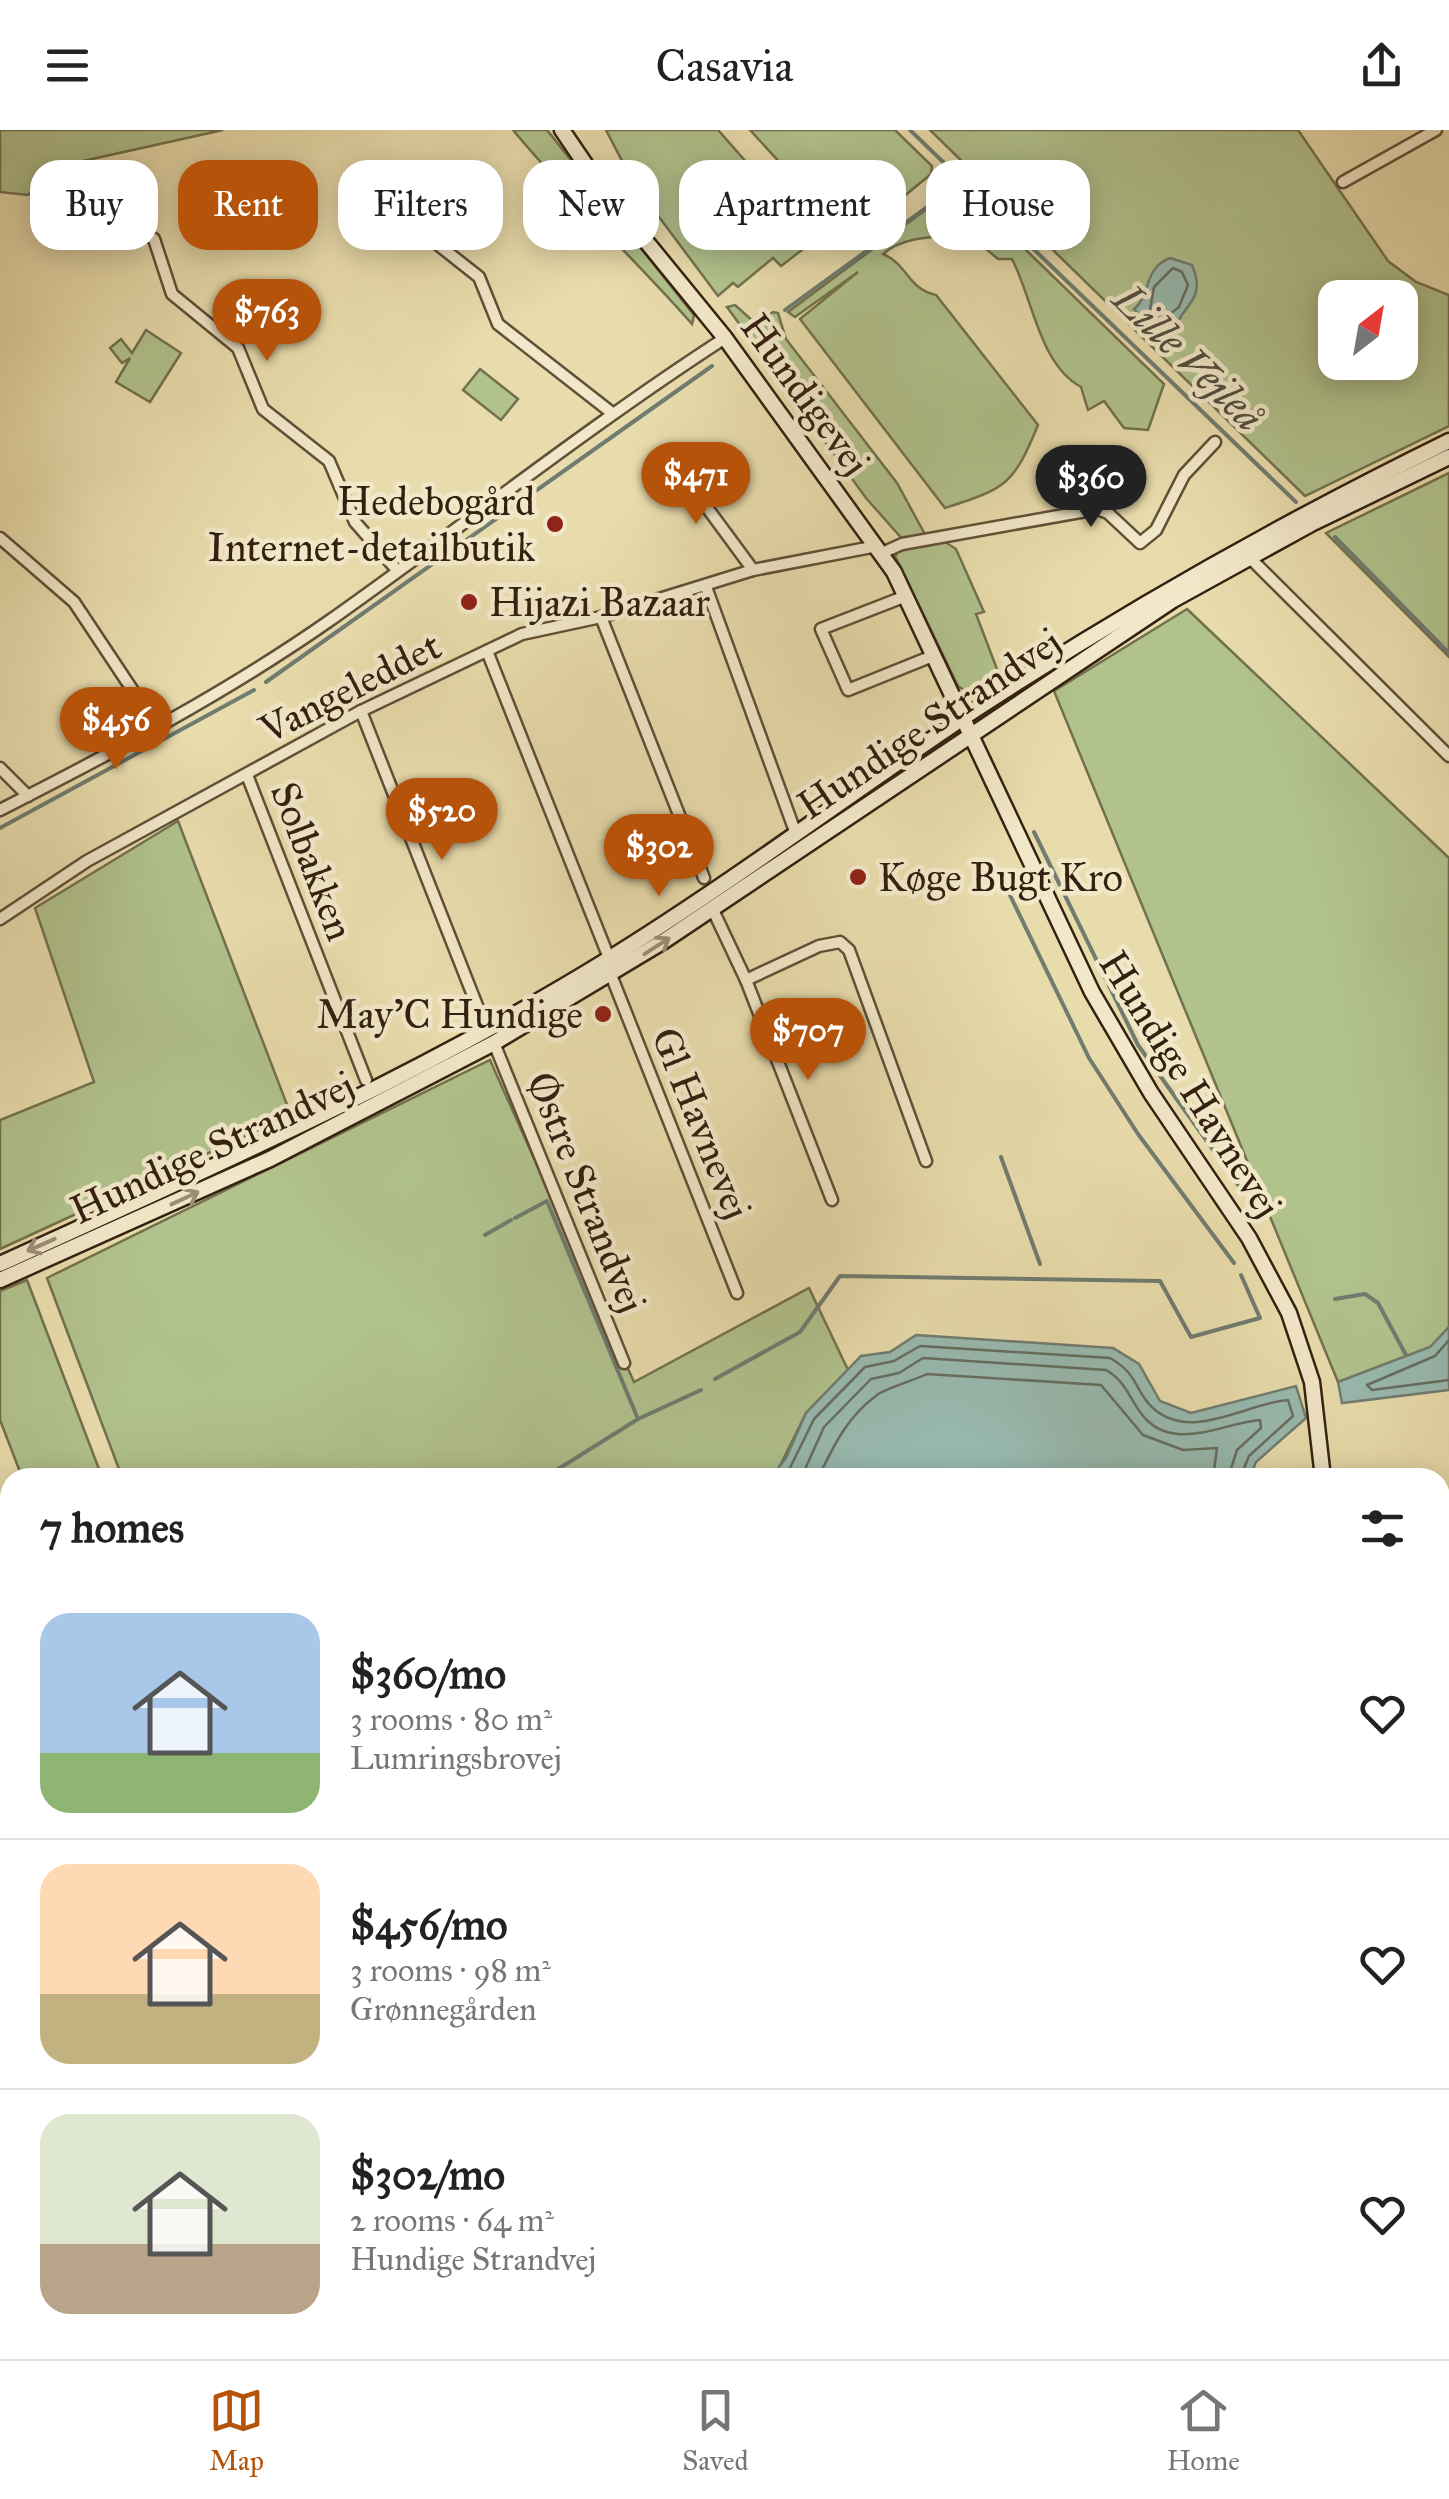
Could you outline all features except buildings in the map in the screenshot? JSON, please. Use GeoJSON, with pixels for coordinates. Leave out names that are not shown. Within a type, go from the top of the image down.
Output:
{"type":"FeatureCollection","features":[{"type":"Feature","properties":{"kind":"main road","name":"Hundigevej"},"geometry":{"type":"LineString","coordinates":[[562,130],[596,180],[725,338],[879,550],[906,596],[963,718]]}},
{"type":"Feature","properties":{"kind":"main road"},"geometry":{"type":"LineString","coordinates":[[1308,519],[1449,442]]}},
{"type":"Feature","properties":{"kind":"main road"},"geometry":{"type":"LineString","coordinates":[[1308,519],[1449,457]]}},
{"type":"Feature","properties":{"kind":"main road","name":"Hundige Strandvej"},"geometry":{"type":"LineString","coordinates":[[0,1280],[270,1159],[490,1037],[963,718],[1099,631],[1308,519]]}},
{"type":"Feature","properties":{"kind":"main road","name":"Hundige Strandvej"},"geometry":{"type":"LineString","coordinates":[[0,1264],[372,1093],[612,975],[1245,553]]}},
{"type":"Feature","properties":{"kind":"main road","name":"Hundige Havnevej"},"geometry":{"type":"LineString","coordinates":[[963,718],[1016,840],[1117,1038],[1249,1238],[1289,1313],[1312,1382],[1322,1468]]}},
{"type":"Feature","properties":{"kind":"street"},"geometry":{"type":"LineString","coordinates":[[1343,182],[1436,130]]}},
{"type":"Feature","properties":{"kind":"street"},"geometry":{"type":"LineString","coordinates":[[158,250],[172,294],[238,348],[263,409],[329,461],[355,522],[397,570]]}},
{"type":"Feature","properties":{"kind":"street"},"geometry":{"type":"LineString","coordinates":[[445,250],[479,277],[506,332],[612,414]]}},
{"type":"Feature","properties":{"kind":"street"},"geometry":{"type":"LineString","coordinates":[[0,810],[157,727],[325,623],[612,414],[725,338]]}},
{"type":"Feature","properties":{"kind":"street","name":"Vangeleddet"},"geometry":{"type":"LineString","coordinates":[[0,919],[86,862],[361,711],[522,634],[601,617],[753,570],[1097,509],[1108,513],[1140,543],[1156,530],[1184,475],[1214,442]]}},
{"type":"Feature","properties":{"kind":"street"},"geometry":{"type":"LineString","coordinates":[[672,460],[753,570]]}},
{"type":"Feature","properties":{"kind":"street"},"geometry":{"type":"LineString","coordinates":[[0,538],[74,602],[157,727]]}},
{"type":"Feature","properties":{"kind":"street"},"geometry":{"type":"LineString","coordinates":[[1245,553],[1449,756]]}},
{"type":"Feature","properties":{"kind":"street"},"geometry":{"type":"LineString","coordinates":[[706,587],[796,834]]}},
{"type":"Feature","properties":{"kind":"street"},"geometry":{"type":"LineString","coordinates":[[906,596],[821,629],[832,660],[848,690],[935,655]]}},
{"type":"Feature","properties":{"kind":"street"},"geometry":{"type":"LineString","coordinates":[[601,617],[704,878]]}},
{"type":"Feature","properties":{"kind":"street"},"geometry":{"type":"LineString","coordinates":[[487,651],[609,958]]}},
{"type":"Feature","properties":{"kind":"street","name":"Østre Strandvej"},"geometry":{"type":"LineString","coordinates":[[361,711],[624,1363]]}},
{"type":"Feature","properties":{"kind":"street"},"geometry":{"type":"LineString","coordinates":[[0,768],[28,796]]}},
{"type":"Feature","properties":{"kind":"street","name":"Solbakken"},"geometry":{"type":"LineString","coordinates":[[247,775],[366,1080]]}},
{"type":"Feature","properties":{"kind":"street"},"geometry":{"type":"LineString","coordinates":[[712,908],[746,980],[832,1200]]}},
{"type":"Feature","properties":{"kind":"street"},"geometry":{"type":"LineString","coordinates":[[746,980],[818,946],[840,942],[849,950],[926,1160]]}},
{"type":"Feature","properties":{"kind":"street","name":"Gl Havnevej"},"geometry":{"type":"LineString","coordinates":[[612,975],[737,1293]]}},
{"type":"Feature","properties":{"kind":"green space"},"geometry":{"type":"Polygon","coordinates":[[[0,130],[223,130],[88,160],[30,160],[30,193],[0,192],[0,130]]]}},
{"type":"Feature","properties":{"kind":"green space"},"geometry":{"type":"Polygon","coordinates":[[[513,130],[547,130],[571,160],[539,160],[513,130]]]}},
{"type":"Feature","properties":{"kind":"green space"},"geometry":{"type":"Polygon","coordinates":[[[606,130],[718,130],[744,160],[679,160],[679,244],[659,217],[659,160],[622,160],[606,130]]]}},
{"type":"Feature","properties":{"kind":"green space"},"geometry":{"type":"Polygon","coordinates":[[[750,130],[895,130],[926,160],[926,178],[906,195],[906,160],[778,160],[750,130]]]}},
{"type":"Feature","properties":{"kind":"green space"},"geometry":{"type":"Polygon","coordinates":[[[930,130],[1298,130],[1388,261],[1413,280],[1318,280],[1318,380],[1418,380],[1418,283],[1449,295],[1449,426],[1305,496],[1053,250],[1090,250],[1090,160],[961,160],[930,130]]]}},
{"type":"Feature","properties":{"kind":"green space"},"geometry":{"type":"Polygon","coordinates":[[[926,210],[926,238],[906,242],[906,224],[926,210]]]}},
{"type":"Feature","properties":{"kind":"green space"},"geometry":{"type":"Polygon","coordinates":[[[623,250],[642,250],[694,315],[692,324],[623,250]]]}},
{"type":"Feature","properties":{"kind":"green space"},"geometry":{"type":"Polygon","coordinates":[[[684,250],[802,250],[781,266],[773,258],[738,287],[733,283],[718,296],[684,250]]]}},
{"type":"Feature","properties":{"kind":"green space"},"geometry":{"type":"Polygon","coordinates":[[[871,250],[889,250],[883,254],[919,287],[936,295],[1038,425],[1014,473],[995,489],[945,508],[800,319],[858,272],[795,317],[788,312],[871,250]]]}},
{"type":"Feature","properties":{"kind":"green space"},"geometry":{"type":"Polygon","coordinates":[[[987,250],[1026,250],[1164,384],[1148,430],[1124,428],[1104,401],[1088,410],[1081,387],[1067,377],[1046,347],[1012,259],[998,259],[987,250]]]}},
{"type":"Feature","properties":{"kind":"green space"},"geometry":{"type":"Polygon","coordinates":[[[735,305],[756,324],[773,312],[778,313],[786,339],[897,483],[927,538],[904,541],[866,498],[727,307],[735,305]]]}},
{"type":"Feature","properties":{"kind":"green space"},"geometry":{"type":"Polygon","coordinates":[[[146,330],[181,353],[150,402],[116,382],[130,358],[122,363],[110,348],[121,339],[132,353],[146,330]]]}},
{"type":"Feature","properties":{"kind":"green space"},"geometry":{"type":"Polygon","coordinates":[[[480,369],[518,399],[501,420],[463,390],[480,369]]]}},
{"type":"Feature","properties":{"kind":"green space"},"geometry":{"type":"Polygon","coordinates":[[[1449,473],[1449,657],[1326,533],[1449,473]]]}},
{"type":"Feature","properties":{"kind":"green space"},"geometry":{"type":"Polygon","coordinates":[[[942,540],[956,549],[984,612],[976,614],[1000,677],[971,695],[958,686],[895,556],[900,549],[942,540]]]}},
{"type":"Feature","properties":{"kind":"green space"},"geometry":{"type":"Polygon","coordinates":[[[1187,609],[1449,858],[1449,1327],[1431,1347],[1338,1382],[1054,691],[1187,609]]]}},
{"type":"Feature","properties":{"kind":"green space"},"geometry":{"type":"Polygon","coordinates":[[[178,821],[291,1115],[0,1249],[0,1120],[94,1082],[35,908],[178,821]]]}},
{"type":"Feature","properties":{"kind":"green space"},"geometry":{"type":"Polygon","coordinates":[[[490,1060],[634,1382],[809,1288],[848,1370],[806,1413],[779,1468],[119,1468],[47,1278],[490,1060]]]}},
{"type":"Feature","properties":{"kind":"green space"},"geometry":{"type":"Polygon","coordinates":[[[27,1280],[99,1468],[19,1468],[0,1420],[0,1291],[27,1280]]]}},
{"type":"Feature","properties":{"kind":"water"},"geometry":{"type":"Polygon","coordinates":[[[1170,258],[1192,265],[1197,287],[1174,331],[1156,334],[1134,309],[1155,268],[1170,258]]]}},
{"type":"Feature","properties":{"kind":"water"},"geometry":{"type":"Polygon","coordinates":[[[1449,1327],[1449,1390],[1342,1403],[1338,1382],[1430,1347],[1449,1327]]]}},
{"type":"Feature","properties":{"kind":"water"},"geometry":{"type":"Polygon","coordinates":[[[916,1335],[1113,1348],[1139,1364],[1160,1401],[1191,1413],[1296,1386],[1306,1418],[1254,1468],[778,1468],[806,1413],[861,1356],[890,1352],[916,1335]]]}},
{"type":"Feature","properties":{"kind":"waterway","name":"Lille Vejleå"},"geometry":{"type":"LineString","coordinates":[[910,130],[1296,502]]}},
{"type":"Feature","properties":{"kind":"waterway"},"geometry":{"type":"LineString","coordinates":[[785,310],[926,208]]}},
{"type":"Feature","properties":{"kind":"waterway"},"geometry":{"type":"LineString","coordinates":[[266,682],[712,366]]}},
{"type":"Feature","properties":{"kind":"waterway","name":"Lille Vejleå"},"geometry":{"type":"LineString","coordinates":[[1335,537],[1449,653]]}},
{"type":"Feature","properties":{"kind":"waterway"},"geometry":{"type":"LineString","coordinates":[[0,828],[254,690]]}},
{"type":"Feature","properties":{"kind":"waterway"},"geometry":{"type":"LineString","coordinates":[[1034,832],[1138,1045],[1239,1186]]}},
{"type":"Feature","properties":{"kind":"waterway"},"geometry":{"type":"LineString","coordinates":[[1006,887],[1089,1058],[1138,1134],[1234,1263]]}},
{"type":"Feature","properties":{"kind":"waterway"},"geometry":{"type":"LineString","coordinates":[[1001,1157],[1040,1264]]}},
{"type":"Feature","properties":{"kind":"waterway"},"geometry":{"type":"LineString","coordinates":[[515,1218],[547,1201],[638,1419]]}},
{"type":"Feature","properties":{"kind":"waterway"},"geometry":{"type":"LineString","coordinates":[[485,1235],[511,1220]]}},
{"type":"Feature","properties":{"kind":"waterway"},"geometry":{"type":"LineString","coordinates":[[715,1379],[800,1332],[840,1276],[1160,1281],[1191,1337],[1260,1318],[1241,1275]]}},
{"type":"Feature","properties":{"kind":"waterway"},"geometry":{"type":"LineString","coordinates":[[1335,1299],[1365,1294],[1378,1303],[1406,1355]]}},
{"type":"Feature","properties":{"kind":"waterway"},"geometry":{"type":"LineString","coordinates":[[560,1468],[638,1419],[701,1390]]}},
{"type":"Feature","properties":{"kind":"place","name":"Hedebogård Internet-detailbutik"},"geometry":{"type":"Point","coordinates":[555,524]}},
{"type":"Feature","properties":{"kind":"place","name":"Hijazi Bazaar"},"geometry":{"type":"Point","coordinates":[469,602]}},
{"type":"Feature","properties":{"kind":"place","name":"Køge Bugt Kro"},"geometry":{"type":"Point","coordinates":[858,877]}},
{"type":"Feature","properties":{"kind":"place","name":"May'C Hundige"},"geometry":{"type":"Point","coordinates":[603,1014]}}]}
